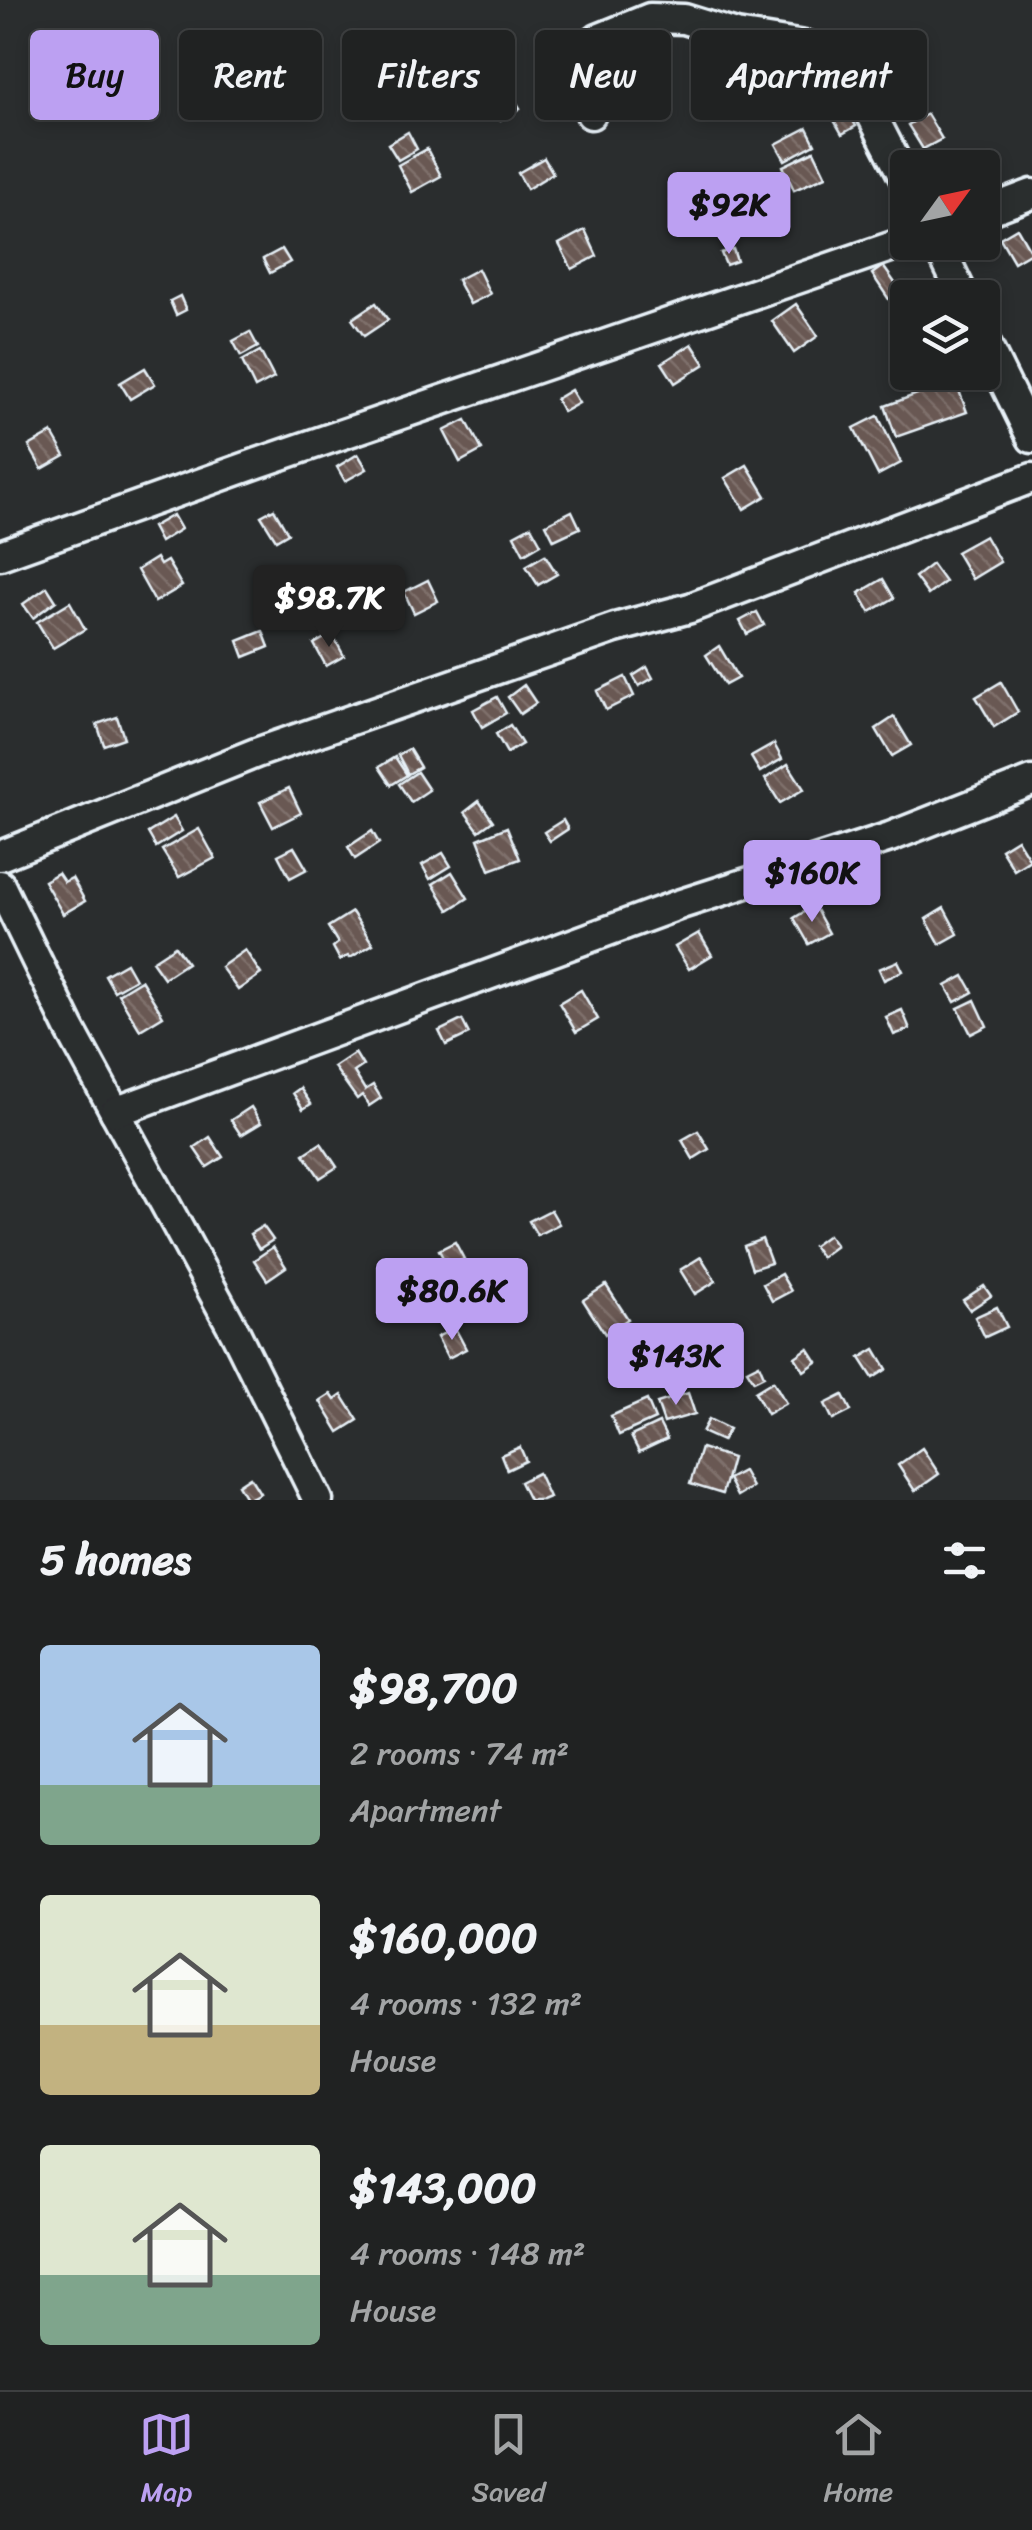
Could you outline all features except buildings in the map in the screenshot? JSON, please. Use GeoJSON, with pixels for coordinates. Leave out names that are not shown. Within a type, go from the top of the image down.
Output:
{"type":"FeatureCollection","features":[{"type":"Feature","properties":{"kind":"street"},"geometry":{"type":"LineString","coordinates":[[620,30],[650,18],[684,18],[736,34],[828,50],[839,55],[847,67],[890,150]]}},
{"type":"Feature","properties":{"kind":"street"},"geometry":{"type":"LineString","coordinates":[[1000,207],[1032,194]]}},
{"type":"Feature","properties":{"kind":"street"},"geometry":{"type":"LineString","coordinates":[[0,555],[890,247]]}},
{"type":"Feature","properties":{"kind":"street"},"geometry":{"type":"LineString","coordinates":[[1000,373],[1032,438]]}},
{"type":"Feature","properties":{"kind":"street"},"geometry":{"type":"LineString","coordinates":[[0,856],[256,752],[597,634],[690,608],[1032,478]]}},
{"type":"Feature","properties":{"kind":"street"},"geometry":{"type":"LineString","coordinates":[[115,1112],[681,904],[890,837],[1032,782]]}},
{"type":"Feature","properties":{"kind":"street"},"geometry":{"type":"LineString","coordinates":[[0,885],[70,1030],[235,1332],[318,1500]]}}]}
